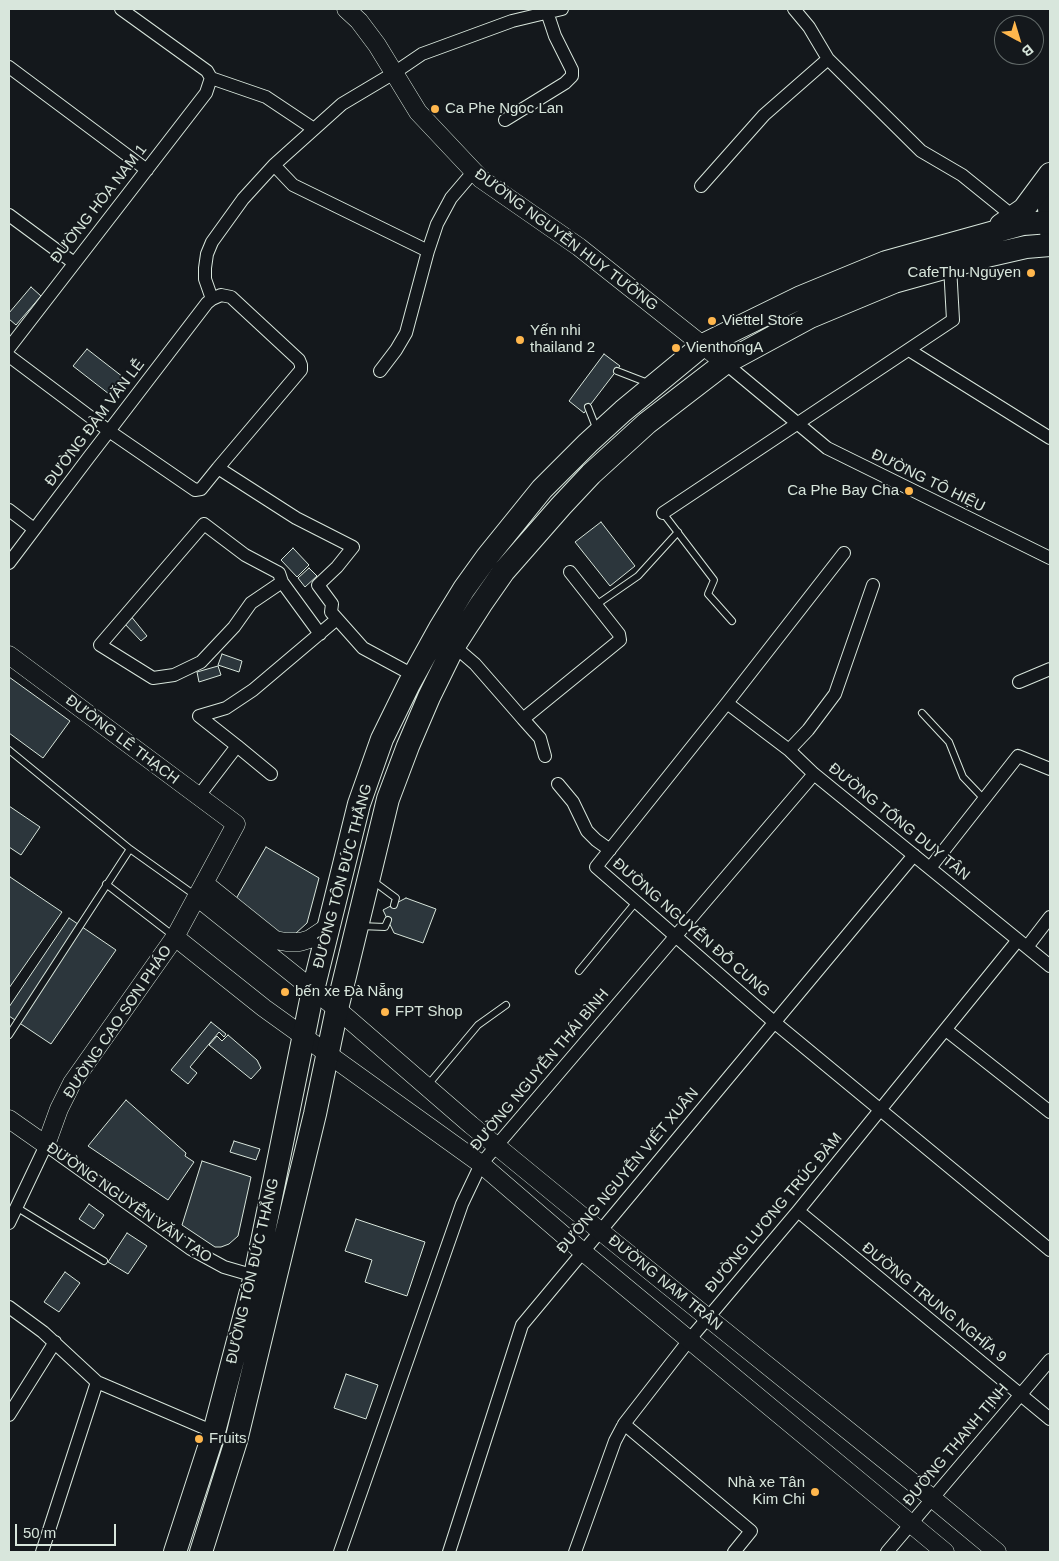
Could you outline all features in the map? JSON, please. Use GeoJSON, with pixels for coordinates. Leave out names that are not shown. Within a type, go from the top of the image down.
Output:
{"type":"FeatureCollection","features":[{"type":"Feature","properties":{"kind":"highway"},"geometry":{"type":"LineString","coordinates":[[985,234],[1024,209],[1050,174]]}},
{"type":"Feature","properties":{"kind":"highway","name":"ĐƯỜNG TÔN ĐỨC THẮNG"},"geometry":{"type":"LineString","coordinates":[[175,1552],[214,1432],[255,1276],[313,990],[359,804],[382,740],[413,676],[464,589],[487,557],[542,489],[598,434],[703,345],[801,296],[886,262],[1023,224],[1049,228]]}},
{"type":"Feature","properties":{"kind":"highway","name":"ĐƯỜNG TÔN ĐỨC THẮNG"},"geometry":{"type":"LineString","coordinates":[[201,1552],[236,1441],[316,1114],[337,1009],[388,799],[429,698],[454,646],[504,572],[561,506],[647,423],[725,363],[810,317],[894,282],[950,266],[1026,248],[1050,246]]}},
{"type":"Feature","properties":{"kind":"highway"},"geometry":{"type":"LineString","coordinates":[[542,489],[561,506]]}},
{"type":"Feature","properties":{"kind":"main road"},"geometry":{"type":"LineString","coordinates":[[1049,228],[1047,203],[1050,188]]}},
{"type":"Feature","properties":{"kind":"street"},"geometry":{"type":"LineString","coordinates":[[120,9],[207,71],[211,78],[266,98],[314,129]]}},
{"type":"Feature","properties":{"kind":"street","name":"ĐƯỜNG NGUYỄN HUY TƯỞNG"},"geometry":{"type":"LineString","coordinates":[[346,9],[371,36],[418,112],[481,179],[578,247],[725,363]]}},
{"type":"Feature","properties":{"kind":"street"},"geometry":{"type":"LineString","coordinates":[[9,356],[109,431],[195,490],[201,488],[301,370],[300,360],[231,297],[221,295],[210,301],[205,278],[207,254],[212,242],[243,199],[274,165],[342,104],[422,54],[512,21],[562,9]]}},
{"type":"Feature","properties":{"kind":"street"},"geometry":{"type":"LineString","coordinates":[[794,9],[809,28],[828,59],[921,151],[962,175],[1014,217]]}},
{"type":"Feature","properties":{"kind":"street"},"geometry":{"type":"LineString","coordinates":[[504,120],[565,83],[572,76],[572,70],[555,36],[547,12]]}},
{"type":"Feature","properties":{"kind":"street"},"geometry":{"type":"LineString","coordinates":[[701,186],[764,115],[828,59]]}},
{"type":"Feature","properties":{"kind":"street"},"geometry":{"type":"LineString","coordinates":[[9,67],[147,170]]}},
{"type":"Feature","properties":{"kind":"street","name":"ĐƯỜNG HÒA NAM 1"},"geometry":{"type":"LineString","coordinates":[[9,348],[206,93],[211,78]]}},
{"type":"Feature","properties":{"kind":"street"},"geometry":{"type":"LineString","coordinates":[[274,165],[293,186],[428,251]]}},
{"type":"Feature","properties":{"kind":"street"},"geometry":{"type":"LineString","coordinates":[[380,371],[406,333],[428,251],[445,209],[457,190],[474,171]]}},
{"type":"Feature","properties":{"kind":"street"},"geometry":{"type":"LineString","coordinates":[[9,215],[74,263]]}},
{"type":"Feature","properties":{"kind":"street"},"geometry":{"type":"LineString","coordinates":[[663,513],[953,320],[950,266]]}},
{"type":"Feature","properties":{"kind":"street","name":"ĐƯỜNG ĐÀM VĂN LỄ"},"geometry":{"type":"LineString","coordinates":[[9,563],[210,301]]}},
{"type":"Feature","properties":{"kind":"street"},"geometry":{"type":"LineString","coordinates":[[909,350],[1050,438]]}},
{"type":"Feature","properties":{"kind":"street","name":"ĐƯỜNG TÔ HIỆU"},"geometry":{"type":"LineString","coordinates":[[725,363],[827,448],[1050,558]]}},
{"type":"Feature","properties":{"kind":"street"},"geometry":{"type":"LineString","coordinates":[[218,468],[296,518],[353,547],[337,567],[318,585],[332,604],[331,612],[363,648],[413,676]]}},
{"type":"Feature","properties":{"kind":"street"},"geometry":{"type":"LineString","coordinates":[[9,510],[34,529]]}},
{"type":"Feature","properties":{"kind":"street"},"geometry":{"type":"LineString","coordinates":[[282,582],[251,603],[234,627],[201,662],[174,675],[152,678],[100,645],[204,524],[245,555],[280,573],[282,582],[320,634]]}},
{"type":"Feature","properties":{"kind":"street","name":"ĐƯỜNG NGUYỄN ĐỖ CUNG"},"geometry":{"type":"LineString","coordinates":[[844,553],[596,867],[774,1022],[1050,1250]]}},
{"type":"Feature","properties":{"kind":"street"},"geometry":{"type":"LineString","coordinates":[[523,719],[619,642],[619,634],[570,572]]}},
{"type":"Feature","properties":{"kind":"street"},"geometry":{"type":"LineString","coordinates":[[789,750],[808,730],[832,699],[838,688],[873,585]]}},
{"type":"Feature","properties":{"kind":"street"},"geometry":{"type":"LineString","coordinates":[[271,774],[199,716],[226,708],[266,679],[337,619]]}},
{"type":"Feature","properties":{"kind":"street"},"geometry":{"type":"LineString","coordinates":[[454,646],[476,664],[540,738],[545,756]]}},
{"type":"Feature","properties":{"kind":"street","name":"ĐƯỜNG LÊ THẠCH"},"geometry":{"type":"LineString","coordinates":[[9,655],[236,824]]}},
{"type":"Feature","properties":{"kind":"street"},"geometry":{"type":"LineString","coordinates":[[1019,682],[1050,669]]}},
{"type":"Feature","properties":{"kind":"street","name":"ĐƯỜNG TỐNG DUY TÂN"},"geometry":{"type":"LineString","coordinates":[[727,703],[789,750],[814,774],[1050,966]]}},
{"type":"Feature","properties":{"kind":"street"},"geometry":{"type":"LineString","coordinates":[[198,797],[237,746]]}},
{"type":"Feature","properties":{"kind":"street"},"geometry":{"type":"LineString","coordinates":[[930,868],[1018,756],[1050,769]]}},
{"type":"Feature","properties":{"kind":"street","name":"ĐƯỜNG NGUYỄN THÁI BÌNH"},"geometry":{"type":"LineString","coordinates":[[341,1552],[462,1204],[481,1164],[814,774]]}},
{"type":"Feature","properties":{"kind":"street"},"geometry":{"type":"LineString","coordinates":[[558,784],[573,802],[588,831],[596,840],[610,850]]}},
{"type":"Feature","properties":{"kind":"street","name":"ĐƯỜNG CAO SƠN PHÁO"},"geometry":{"type":"LineString","coordinates":[[9,1223],[46,1145],[59,1110],[72,1083],[175,937],[236,824]]}},
{"type":"Feature","properties":{"kind":"street","name":"ĐƯỜNG NGUYỄN VIẾT XUÂN"},"geometry":{"type":"LineString","coordinates":[[449,1552],[522,1325],[599,1230],[914,855]]}},
{"type":"Feature","properties":{"kind":"street"},"geometry":{"type":"LineString","coordinates":[[201,890],[275,940],[300,942],[310,939],[328,927]]}},
{"type":"Feature","properties":{"kind":"street"},"geometry":{"type":"LineString","coordinates":[[201,890],[313,990]]}},
{"type":"Feature","properties":{"kind":"street","name":"ĐƯỜNG LƯƠNG TRÚC ĐÀM"},"geometry":{"type":"LineString","coordinates":[[575,1552],[615,1441],[624,1424],[690,1339],[798,1212],[946,1030],[1022,944],[1050,917]]}},
{"type":"Feature","properties":{"kind":"street"},"geometry":{"type":"LineString","coordinates":[[175,937],[264,1008],[303,1036]]}},
{"type":"Feature","properties":{"kind":"street","name":"ĐƯỜNG NAM TRÂN"},"geometry":{"type":"LineString","coordinates":[[313,990],[599,1230],[997,1552]]}},
{"type":"Feature","properties":{"kind":"street"},"geometry":{"type":"LineString","coordinates":[[946,1030],[1050,1112]]}},
{"type":"Feature","properties":{"kind":"street","name":"ĐƯỜNG NAM TRÂN"},"geometry":{"type":"LineString","coordinates":[[303,1036],[481,1164],[582,1251],[945,1552]]}},
{"type":"Feature","properties":{"kind":"street","name":"ĐƯỜNG NGUYỄN VĂN TẠO"},"geometry":{"type":"LineString","coordinates":[[9,1119],[191,1249],[224,1267],[255,1276]]}},
{"type":"Feature","properties":{"kind":"street","name":"ĐƯỜNG TRUNG NGHĨA 9"},"geometry":{"type":"LineString","coordinates":[[798,1212],[1050,1419]]}},
{"type":"Feature","properties":{"kind":"street"},"geometry":{"type":"LineString","coordinates":[[9,1307],[55,1342],[98,1382],[214,1432]]}},
{"type":"Feature","properties":{"kind":"street"},"geometry":{"type":"LineString","coordinates":[[9,1416],[55,1342]]}},
{"type":"Feature","properties":{"kind":"street","name":"ĐƯỜNG THANH TỊNH"},"geometry":{"type":"LineString","coordinates":[[886,1552],[1050,1360]]}},
{"type":"Feature","properties":{"kind":"street"},"geometry":{"type":"LineString","coordinates":[[42,1552],[98,1382]]}},
{"type":"Feature","properties":{"kind":"street"},"geometry":{"type":"LineString","coordinates":[[624,1424],[751,1531],[734,1552]]}},
{"type":"Feature","properties":{"kind":"lane"},"geometry":{"type":"LineString","coordinates":[[617,371],[654,386]]}},
{"type":"Feature","properties":{"kind":"lane"},"geometry":{"type":"LineString","coordinates":[[588,407],[598,434]]}},
{"type":"Feature","properties":{"kind":"lane"},"geometry":{"type":"LineString","coordinates":[[663,513],[714,580],[708,594],[732,621]]}},
{"type":"Feature","properties":{"kind":"lane"},"geometry":{"type":"LineString","coordinates":[[596,605],[638,576],[678,532]]}},
{"type":"Feature","properties":{"kind":"lane"},"geometry":{"type":"LineString","coordinates":[[922,713],[950,742],[963,777],[984,799]]}},
{"type":"Feature","properties":{"kind":"lane"},"geometry":{"type":"LineString","coordinates":[[9,750],[130,849],[201,890]]}},
{"type":"Feature","properties":{"kind":"lane"},"geometry":{"type":"LineString","coordinates":[[9,1035],[130,849]]}},
{"type":"Feature","properties":{"kind":"lane"},"geometry":{"type":"LineString","coordinates":[[368,877],[396,898],[394,905]]}},
{"type":"Feature","properties":{"kind":"lane"},"geometry":{"type":"LineString","coordinates":[[106,884],[175,937]]}},
{"type":"Feature","properties":{"kind":"lane"},"geometry":{"type":"LineString","coordinates":[[579,971],[636,902]]}},
{"type":"Feature","properties":{"kind":"lane"},"geometry":{"type":"LineString","coordinates":[[357,926],[385,927],[388,920]]}},
{"type":"Feature","properties":{"kind":"lane"},"geometry":{"type":"LineString","coordinates":[[427,1087],[478,1025],[506,1005]]}},
{"type":"Feature","properties":{"kind":"lane"},"geometry":{"type":"LineString","coordinates":[[16,1207],[104,1262]]}},
{"type":"Feature","properties":{"kind":"building"},"geometry":{"type":"Polygon","coordinates":[[[31,287],[41,296],[16,325],[9,319],[9,313],[31,287]]]}},
{"type":"Feature","properties":{"kind":"building"},"geometry":{"type":"Polygon","coordinates":[[[87,349],[123,377],[109,394],[73,366],[87,349]]]}},
{"type":"Feature","properties":{"kind":"building"},"geometry":{"type":"Polygon","coordinates":[[[604,354],[620,366],[584,413],[569,401],[604,354]]]}},
{"type":"Feature","properties":{"kind":"building"},"geometry":{"type":"Polygon","coordinates":[[[601,522],[635,566],[610,586],[575,542],[601,522]]]}},
{"type":"Feature","properties":{"kind":"building"},"geometry":{"type":"Polygon","coordinates":[[[293,548],[309,565],[297,577],[281,560],[293,548]]]}},
{"type":"Feature","properties":{"kind":"building"},"geometry":{"type":"Polygon","coordinates":[[[309,568],[317,576],[305,587],[298,578],[309,568]]]}},
{"type":"Feature","properties":{"kind":"building"},"geometry":{"type":"Polygon","coordinates":[[[130,615],[147,636],[141,641],[123,622],[130,615]]]}},
{"type":"Feature","properties":{"kind":"building"},"geometry":{"type":"Polygon","coordinates":[[[222,654],[242,661],[239,672],[218,665],[222,654]]]}},
{"type":"Feature","properties":{"kind":"building"},"geometry":{"type":"Polygon","coordinates":[[[218,666],[221,675],[199,682],[197,672],[218,666]]]}},
{"type":"Feature","properties":{"kind":"building"},"geometry":{"type":"Polygon","coordinates":[[[9,677],[70,721],[43,758],[9,733],[9,677]]]}},
{"type":"Feature","properties":{"kind":"building"},"geometry":{"type":"Polygon","coordinates":[[[9,806],[40,827],[21,855],[9,847],[9,806]]]}},
{"type":"Feature","properties":{"kind":"building"},"geometry":{"type":"Polygon","coordinates":[[[266,847],[319,878],[307,923],[295,934],[273,934],[235,903],[266,847]]]}},
{"type":"Feature","properties":{"kind":"building"},"geometry":{"type":"Polygon","coordinates":[[[10,877],[62,912],[9,988],[9,879],[10,877]]]}},
{"type":"Feature","properties":{"kind":"building"},"geometry":{"type":"Polygon","coordinates":[[[406,898],[436,909],[423,943],[394,933],[383,910],[406,898]]]}},
{"type":"Feature","properties":{"kind":"building"},"geometry":{"type":"Polygon","coordinates":[[[69,918],[116,950],[51,1044],[9,1016],[9,1007],[69,918]]]}},
{"type":"Feature","properties":{"kind":"building"},"geometry":{"type":"Polygon","coordinates":[[[211,1022],[226,1034],[224,1037],[219,1032],[190,1067],[197,1073],[188,1084],[171,1070],[211,1022]]]}},
{"type":"Feature","properties":{"kind":"building"},"geometry":{"type":"Polygon","coordinates":[[[228,1035],[257,1060],[261,1068],[251,1079],[209,1045],[217,1036],[222,1041],[228,1035]]]}},
{"type":"Feature","properties":{"kind":"building"},"geometry":{"type":"Polygon","coordinates":[[[126,1100],[186,1153],[185,1156],[194,1162],[168,1200],[88,1146],[126,1100]]]}},
{"type":"Feature","properties":{"kind":"building"},"geometry":{"type":"Polygon","coordinates":[[[234,1141],[260,1149],[256,1160],[230,1152],[234,1141]]]}},
{"type":"Feature","properties":{"kind":"building"},"geometry":{"type":"Polygon","coordinates":[[[202,1161],[251,1177],[238,1236],[229,1244],[221,1247],[215,1247],[182,1225],[202,1161]]]}},
{"type":"Feature","properties":{"kind":"building"},"geometry":{"type":"Polygon","coordinates":[[[89,1204],[104,1215],[94,1229],[79,1219],[89,1204]]]}},
{"type":"Feature","properties":{"kind":"building"},"geometry":{"type":"Polygon","coordinates":[[[356,1219],[425,1242],[407,1296],[365,1282],[372,1260],[345,1251],[356,1219]]]}},
{"type":"Feature","properties":{"kind":"building"},"geometry":{"type":"Polygon","coordinates":[[[127,1233],[147,1246],[128,1274],[108,1262],[127,1233]]]}},
{"type":"Feature","properties":{"kind":"building"},"geometry":{"type":"Polygon","coordinates":[[[65,1272],[80,1283],[59,1312],[44,1302],[65,1272]]]}},
{"type":"Feature","properties":{"kind":"building"},"geometry":{"type":"Polygon","coordinates":[[[346,1374],[378,1385],[366,1419],[334,1408],[346,1374]]]}},
{"type":"Feature","properties":{"kind":"place","name":"Ca Phe Ngoc Lan"},"geometry":{"type":"Point","coordinates":[435,109]}},
{"type":"Feature","properties":{"kind":"place","name":"CafeThu Nguyen"},"geometry":{"type":"Point","coordinates":[1031,273]}},
{"type":"Feature","properties":{"kind":"place","name":"Viettel Store"},"geometry":{"type":"Point","coordinates":[712,321]}},
{"type":"Feature","properties":{"kind":"place","name":"Yến nhi thailand 2"},"geometry":{"type":"Point","coordinates":[520,340]}},
{"type":"Feature","properties":{"kind":"place","name":"VienthongA"},"geometry":{"type":"Point","coordinates":[676,348]}},
{"type":"Feature","properties":{"kind":"place","name":"Ca Phe Bay Cha"},"geometry":{"type":"Point","coordinates":[909,491]}},
{"type":"Feature","properties":{"kind":"place","name":"bến xe Đà Nẵng"},"geometry":{"type":"Point","coordinates":[285,992]}},
{"type":"Feature","properties":{"kind":"place","name":"FPT Shop"},"geometry":{"type":"Point","coordinates":[385,1012]}},
{"type":"Feature","properties":{"kind":"place","name":"Fruits"},"geometry":{"type":"Point","coordinates":[199,1439]}},
{"type":"Feature","properties":{"kind":"place","name":"Nhà xe Tân Kim Chi"},"geometry":{"type":"Point","coordinates":[815,1492]}}]}
